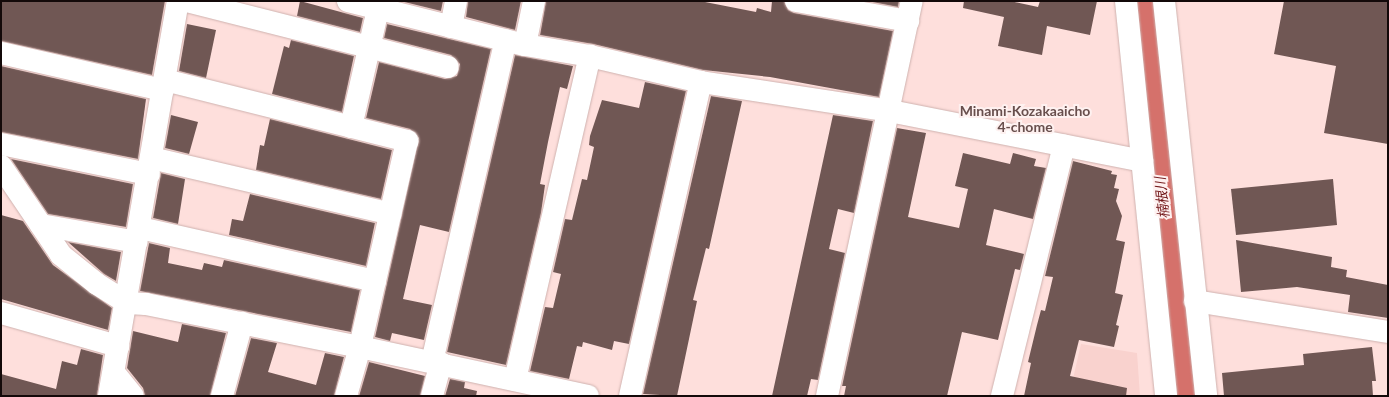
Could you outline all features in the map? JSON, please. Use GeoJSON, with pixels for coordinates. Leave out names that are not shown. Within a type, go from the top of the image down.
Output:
{"type":"FeatureCollection","features":[{"type":"Feature","properties":{"kind":"street"},"geometry":{"type":"LineString","coordinates":[[109,396],[115,374],[118,346],[127,303],[178,1]]}},
{"type":"Feature","properties":{"kind":"street"},"geometry":{"type":"LineString","coordinates":[[187,1],[370,46],[448,67]]}},
{"type":"Feature","properties":{"kind":"street"},"geometry":{"type":"LineString","coordinates":[[348,1],[383,7],[451,27],[516,42],[590,56],[701,82],[890,112],[1142,161]]}},
{"type":"Feature","properties":{"kind":"street"},"geometry":{"type":"LineString","coordinates":[[451,27],[456,1]]}},
{"type":"Feature","properties":{"kind":"street"},"geometry":{"type":"LineString","coordinates":[[432,396],[437,363],[516,42],[534,1]]}},
{"type":"Feature","properties":{"kind":"street"},"geometry":{"type":"LineString","coordinates":[[796,1],[910,11],[890,112],[827,396]]}},
{"type":"Feature","properties":{"kind":"street"},"geometry":{"type":"LineString","coordinates":[[1126,1],[1166,396]]}},
{"type":"Feature","properties":{"kind":"street"},"geometry":{"type":"LineString","coordinates":[[1164,1],[1206,396]]}},
{"type":"Feature","properties":{"kind":"street"},"geometry":{"type":"LineString","coordinates":[[351,127],[370,46],[383,7]]}},
{"type":"Feature","properties":{"kind":"street"},"geometry":{"type":"LineString","coordinates":[[1,53],[164,85],[407,141],[376,281],[346,396]]}},
{"type":"Feature","properties":{"kind":"street"},"geometry":{"type":"LineString","coordinates":[[511,385],[590,56]]}},
{"type":"Feature","properties":{"kind":"street"},"geometry":{"type":"LineString","coordinates":[[630,396],[701,82]]}},
{"type":"Feature","properties":{"kind":"street"},"geometry":{"type":"LineString","coordinates":[[1,144],[150,166],[390,214]]}},
{"type":"Feature","properties":{"kind":"street"},"geometry":{"type":"LineString","coordinates":[[1002,396],[1064,146]]}},
{"type":"Feature","properties":{"kind":"street"},"geometry":{"type":"LineString","coordinates":[[1,166],[7,184],[41,225],[61,255],[97,284],[127,303],[146,304],[437,363],[511,385],[588,396]]}},
{"type":"Feature","properties":{"kind":"street"},"geometry":{"type":"LineString","coordinates":[[41,225],[138,235],[376,281]]}},
{"type":"Feature","properties":{"kind":"street"},"geometry":{"type":"LineString","coordinates":[[1195,301],[1387,337]]}},
{"type":"Feature","properties":{"kind":"street"},"geometry":{"type":"LineString","coordinates":[[1,313],[118,346]]}},
{"type":"Feature","properties":{"kind":"street"},"geometry":{"type":"LineString","coordinates":[[222,396],[242,323]]}},
{"type":"Feature","properties":{"kind":"street"},"geometry":{"type":"LineString","coordinates":[[115,374],[133,396]]}},
{"type":"Feature","properties":{"kind":"shaded area"},"geometry":{"type":"Polygon","coordinates":[[[1081,344],[1137,353],[1140,396],[1069,396],[1081,344]]]}},
{"type":"Feature","properties":{"kind":"building"},"geometry":{"type":"Polygon","coordinates":[[[1,1],[165,1],[152,75],[1,41],[1,1]]]}},
{"type":"Feature","properties":{"kind":"building"},"geometry":{"type":"Polygon","coordinates":[[[300,1],[363,18],[360,32],[297,16],[300,1]]]}},
{"type":"Feature","properties":{"kind":"building"},"geometry":{"type":"Polygon","coordinates":[[[400,1],[443,1],[441,11],[400,1]]]}},
{"type":"Feature","properties":{"kind":"building"},"geometry":{"type":"Polygon","coordinates":[[[468,1],[521,1],[515,30],[466,17],[468,1]]]}},
{"type":"Feature","properties":{"kind":"building"},"geometry":{"type":"Polygon","coordinates":[[[546,1],[700,1],[756,12],[757,8],[771,12],[772,1],[784,1],[788,10],[794,13],[893,31],[879,97],[770,77],[703,70],[593,44],[540,35],[546,1]]]}},
{"type":"Feature","properties":{"kind":"building"},"geometry":{"type":"Polygon","coordinates":[[[867,1],[899,1],[898,7],[867,1]]]}},
{"type":"Feature","properties":{"kind":"building"},"geometry":{"type":"Polygon","coordinates":[[[964,1],[1010,1],[1038,7],[1040,1],[1097,1],[1090,35],[1047,26],[1042,55],[998,46],[1004,17],[963,8],[964,1]]]}},
{"type":"Feature","properties":{"kind":"building"},"geometry":{"type":"Polygon","coordinates":[[[1284,1],[1388,1],[1388,144],[1324,133],[1336,66],[1274,54],[1284,1]]]}},
{"type":"Feature","properties":{"kind":"building"},"geometry":{"type":"Polygon","coordinates":[[[187,24],[216,30],[206,78],[179,71],[187,24]]]}},
{"type":"Feature","properties":{"kind":"building"},"geometry":{"type":"Polygon","coordinates":[[[387,24],[491,49],[449,232],[420,225],[403,299],[432,305],[424,340],[392,333],[390,341],[375,337],[419,138],[410,129],[366,118],[379,62],[445,79],[457,76],[460,64],[451,55],[384,38],[387,24]]]}},
{"type":"Feature","properties":{"kind":"building"},"geometry":{"type":"Polygon","coordinates":[[[291,40],[354,56],[342,112],[272,94],[284,46],[289,48],[291,40]]]}},
{"type":"Feature","properties":{"kind":"building"},"geometry":{"type":"Polygon","coordinates":[[[515,55],[573,66],[567,89],[560,87],[540,184],[545,185],[541,213],[506,365],[447,352],[515,55]]]}},
{"type":"Feature","properties":{"kind":"building"},"geometry":{"type":"Polygon","coordinates":[[[1,66],[146,99],[138,159],[1,132],[1,66]]]}},
{"type":"Feature","properties":{"kind":"building"},"geometry":{"type":"Polygon","coordinates":[[[645,82],[686,91],[629,344],[614,341],[612,350],[583,342],[582,347],[577,346],[569,379],[530,371],[545,307],[553,308],[561,274],[553,272],[565,219],[572,220],[582,179],[587,180],[594,147],[589,145],[590,136],[602,100],[639,108],[645,82]]]}},
{"type":"Feature","properties":{"kind":"building"},"geometry":{"type":"Polygon","coordinates":[[[711,96],[742,101],[709,249],[706,248],[693,300],[697,301],[677,396],[643,394],[711,96]]]}},
{"type":"Feature","properties":{"kind":"building"},"geometry":{"type":"Polygon","coordinates":[[[171,115],[198,122],[189,154],[165,148],[171,115]]]}},
{"type":"Feature","properties":{"kind":"building"},"geometry":{"type":"Polygon","coordinates":[[[833,115],[873,121],[854,213],[838,209],[829,249],[845,253],[818,380],[811,379],[807,396],[772,396],[833,115]]]}},
{"type":"Feature","properties":{"kind":"building"},"geometry":{"type":"Polygon","coordinates":[[[270,119],[392,150],[381,199],[256,170],[260,145],[264,146],[270,119]]]}},
{"type":"Feature","properties":{"kind":"building"},"geometry":{"type":"Polygon","coordinates":[[[897,128],[926,133],[908,217],[959,228],[968,189],[955,186],[963,153],[1010,164],[1013,153],[1036,159],[1034,166],[1046,168],[1033,219],[994,209],[986,245],[1024,254],[1020,270],[1015,269],[998,340],[962,332],[947,396],[844,396],[846,386],[842,386],[897,128]]]}},
{"type":"Feature","properties":{"kind":"building"},"geometry":{"type":"Polygon","coordinates":[[[11,159],[133,184],[126,227],[48,214],[11,159]]]}},
{"type":"Feature","properties":{"kind":"building"},"geometry":{"type":"Polygon","coordinates":[[[1073,161],[1112,171],[1111,174],[1117,175],[1114,188],[1119,189],[1116,201],[1122,216],[1116,240],[1125,242],[1115,293],[1123,295],[1116,325],[1119,326],[1114,347],[1079,340],[1070,376],[1127,388],[1126,396],[1024,396],[1031,363],[1028,362],[1037,325],[1041,310],[1045,311],[1053,277],[1045,276],[1073,161]]]}},
{"type":"Feature","properties":{"kind":"building"},"geometry":{"type":"Polygon","coordinates":[[[161,173],[185,179],[178,224],[153,218],[161,173]]]}},
{"type":"Feature","properties":{"kind":"building"},"geometry":{"type":"Polygon","coordinates":[[[1333,179],[1337,225],[1236,235],[1231,189],[1333,179]]]}},
{"type":"Feature","properties":{"kind":"building"},"geometry":{"type":"Polygon","coordinates":[[[250,194],[375,223],[366,266],[229,235],[232,219],[243,221],[250,194]]]}},
{"type":"Feature","properties":{"kind":"building"},"geometry":{"type":"Polygon","coordinates":[[[1,215],[23,221],[53,265],[112,308],[108,330],[1,299],[1,215]]]}},
{"type":"Feature","properties":{"kind":"building"},"geometry":{"type":"Polygon","coordinates":[[[1236,240],[1332,257],[1331,267],[1347,270],[1346,277],[1388,285],[1388,318],[1348,312],[1350,295],[1297,287],[1241,292],[1236,240]]]}},
{"type":"Feature","properties":{"kind":"building"},"geometry":{"type":"Polygon","coordinates":[[[68,242],[121,252],[116,281],[104,274],[68,242]]]}},
{"type":"Feature","properties":{"kind":"building"},"geometry":{"type":"Polygon","coordinates":[[[149,243],[170,248],[168,263],[202,270],[204,263],[222,267],[224,260],[360,290],[351,332],[140,291],[149,243]]]}},
{"type":"Feature","properties":{"kind":"building"},"geometry":{"type":"Polygon","coordinates":[[[182,324],[226,333],[210,396],[145,396],[143,388],[127,368],[133,331],[178,342],[182,324]]]}},
{"type":"Feature","properties":{"kind":"building"},"geometry":{"type":"Polygon","coordinates":[[[251,338],[277,343],[268,372],[316,385],[325,353],[344,357],[334,396],[235,396],[251,338]]]}},
{"type":"Feature","properties":{"kind":"building"},"geometry":{"type":"Polygon","coordinates":[[[1372,347],[1376,381],[1372,381],[1373,396],[1224,396],[1222,373],[1304,365],[1303,354],[1372,347]]]}},
{"type":"Feature","properties":{"kind":"building"},"geometry":{"type":"Polygon","coordinates":[[[81,349],[103,355],[97,396],[1,396],[1,374],[56,389],[62,361],[77,365],[81,349]]]}},
{"type":"Feature","properties":{"kind":"building"},"geometry":{"type":"Polygon","coordinates":[[[369,362],[425,376],[420,396],[359,396],[369,362]]]}},
{"type":"Feature","properties":{"kind":"building"},"geometry":{"type":"Polygon","coordinates":[[[450,379],[465,382],[464,388],[477,391],[476,396],[445,396],[450,379]]]}},
{"type":"Feature","properties":{"kind":"waterway","name":"楠根川"},"geometry":{"type":"LineString","coordinates":[[1140,1],[1183,396]]}},
{"type":"Feature","properties":{"kind":"district","name":"Minami-Kozakaaicho 4-chome"},"geometry":{"type":"Point","coordinates":[1025,120]}}]}
